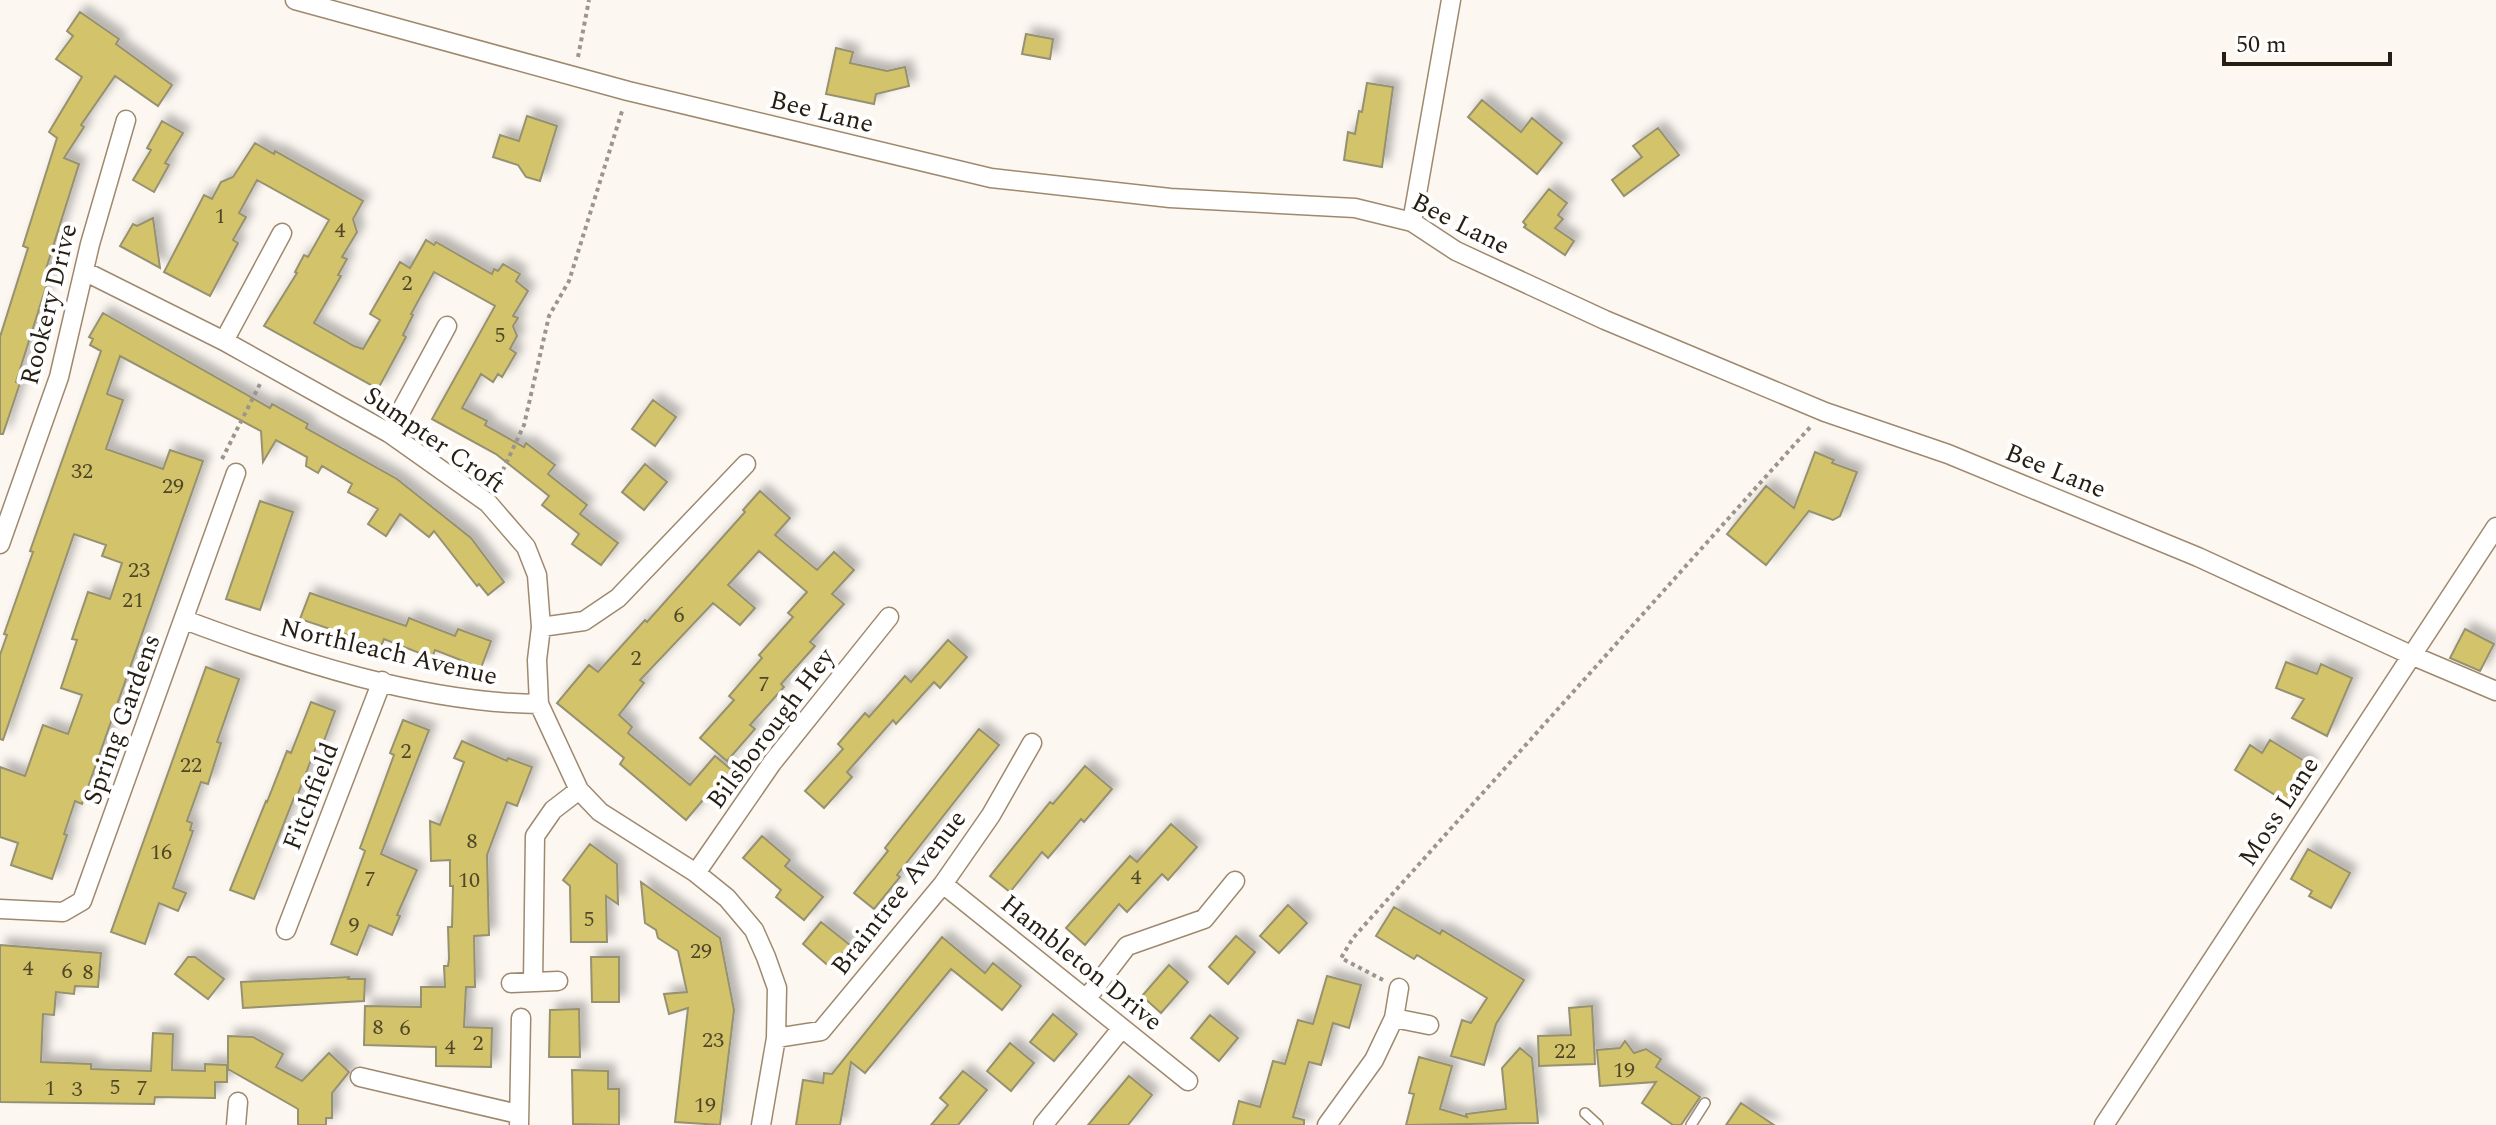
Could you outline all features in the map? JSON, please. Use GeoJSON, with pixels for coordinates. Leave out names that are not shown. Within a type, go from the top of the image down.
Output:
{"type":"FeatureCollection","features":[{"type":"Feature","properties":{"kind":"street","name":"Bee Lane"},"geometry":{"type":"LineString","coordinates":[[295,0],[628,91],[991,178],[1170,198],[1355,208],[1412,222],[1456,251],[1605,320],[1825,412],[1948,454],[2198,557],[2496,691]]}},
{"type":"Feature","properties":{"kind":"street"},"geometry":{"type":"LineString","coordinates":[[1412,222],[1451,0]]}},
{"type":"Feature","properties":{"kind":"street","name":"Rookery Drive"},"geometry":{"type":"LineString","coordinates":[[0,544],[59,377],[110,170],[126,120]]}},
{"type":"Feature","properties":{"kind":"street"},"geometry":{"type":"LineString","coordinates":[[224,341],[282,233]]}},
{"type":"Feature","properties":{"kind":"street","name":"Sumpter Croft"},"geometry":{"type":"LineString","coordinates":[[84,271],[224,341],[389,433],[488,503],[526,547],[537,575],[541,627],[537,660],[539,704],[579,790],[600,812],[696,873],[727,898],[754,930],[777,988],[776,1038],[761,1125]]}},
{"type":"Feature","properties":{"kind":"street"},"geometry":{"type":"LineString","coordinates":[[389,433],[447,326]]}},
{"type":"Feature","properties":{"kind":"street"},"geometry":{"type":"LineString","coordinates":[[541,627],[584,621],[618,598],[746,464]]}},
{"type":"Feature","properties":{"kind":"street","name":"Spring Gardens"},"geometry":{"type":"LineString","coordinates":[[0,909],[63,912],[82,901],[236,473]]}},
{"type":"Feature","properties":{"kind":"street","name":"Moss Lane"},"geometry":{"type":"LineString","coordinates":[[2104,1125],[2496,527]]}},
{"type":"Feature","properties":{"kind":"street","name":"Bilsborough Hey"},"geometry":{"type":"LineString","coordinates":[[696,873],[772,763],[889,617]]}},
{"type":"Feature","properties":{"kind":"street","name":"Northleach Avenue"},"geometry":{"type":"LineString","coordinates":[[185,620],[304,663],[496,703],[539,704]]}},
{"type":"Feature","properties":{"kind":"street","name":"Fitchfield"},"geometry":{"type":"LineString","coordinates":[[286,930],[382,681]]}},
{"type":"Feature","properties":{"kind":"street","name":"Braintree Avenue"},"geometry":{"type":"LineString","coordinates":[[776,1038],[821,1031],[943,884],[991,815],[1032,743]]}},
{"type":"Feature","properties":{"kind":"street"},"geometry":{"type":"LineString","coordinates":[[533,982],[535,836],[553,810],[579,790]]}},
{"type":"Feature","properties":{"kind":"street"},"geometry":{"type":"LineString","coordinates":[[1087,998],[1127,946],[1204,919],[1235,881]]}},
{"type":"Feature","properties":{"kind":"street","name":"Hambleton Drive"},"geometry":{"type":"LineString","coordinates":[[943,884],[1188,1081]]}},
{"type":"Feature","properties":{"kind":"street"},"geometry":{"type":"LineString","coordinates":[[511,983],[558,981]]}},
{"type":"Feature","properties":{"kind":"street"},"geometry":{"type":"LineString","coordinates":[[1327,1125],[1374,1060],[1394,1018],[1399,988]]}},
{"type":"Feature","properties":{"kind":"street"},"geometry":{"type":"LineString","coordinates":[[360,1077],[518,1120],[521,1018]]}},
{"type":"Feature","properties":{"kind":"street"},"geometry":{"type":"LineString","coordinates":[[1394,1018],[1429,1025]]}},
{"type":"Feature","properties":{"kind":"street"},"geometry":{"type":"LineString","coordinates":[[1043,1125],[1122,1028]]}},
{"type":"Feature","properties":{"kind":"street"},"geometry":{"type":"LineString","coordinates":[[236,1125],[238,1102]]}},
{"type":"Feature","properties":{"kind":"lane"},"geometry":{"type":"LineString","coordinates":[[1691,1125],[1705,1103]]}},
{"type":"Feature","properties":{"kind":"lane"},"geometry":{"type":"LineString","coordinates":[[1585,1113],[1598,1125]]}},
{"type":"Feature","properties":{"kind":"path"},"geometry":{"type":"LineString","coordinates":[[575,76],[589,0]]}},
{"type":"Feature","properties":{"kind":"path"},"geometry":{"type":"LineString","coordinates":[[488,503],[524,425],[549,316],[569,281],[628,91]]}},
{"type":"Feature","properties":{"kind":"path"},"geometry":{"type":"LineString","coordinates":[[236,473],[221,458],[269,366]]}},
{"type":"Feature","properties":{"kind":"path"},"geometry":{"type":"LineString","coordinates":[[1399,988],[1341,958],[1353,938],[1825,412]]}},
{"type":"Feature","properties":{"kind":"building"},"geometry":{"type":"Polygon","coordinates":[[[80,12],[119,39],[116,44],[172,85],[158,106],[115,76],[81,125],[84,127],[64,158],[79,164],[46,269],[51,271],[16,382],[20,383],[3,434],[0,434],[0,337],[28,248],[23,246],[57,138],[49,132],[82,77],[56,59],[73,36],[67,31],[80,12]]]}},
{"type":"Feature","properties":{"kind":"building"},"geometry":{"type":"Polygon","coordinates":[[[1026,34],[1053,39],[1050,59],[1022,54],[1026,34]]]}},
{"type":"Feature","properties":{"kind":"building"},"geometry":{"type":"Polygon","coordinates":[[[836,48],[853,52],[850,63],[887,71],[905,67],[909,86],[876,94],[874,104],[826,94],[836,48]]]}},
{"type":"Feature","properties":{"kind":"building"},"geometry":{"type":"Polygon","coordinates":[[[1367,83],[1393,87],[1382,167],[1344,160],[1348,132],[1355,134],[1367,83]]]}},
{"type":"Feature","properties":{"kind":"building"},"geometry":{"type":"Polygon","coordinates":[[[1482,100],[1521,132],[1532,118],[1562,143],[1537,174],[1468,117],[1482,100]]]}},
{"type":"Feature","properties":{"kind":"building"},"geometry":{"type":"Polygon","coordinates":[[[527,116],[557,126],[540,181],[526,177],[518,165],[493,157],[500,135],[519,141],[527,116]]]}},
{"type":"Feature","properties":{"kind":"building"},"geometry":{"type":"Polygon","coordinates":[[[162,121],[183,133],[165,163],[169,165],[154,192],[133,180],[151,150],[147,148],[162,121]]]}},
{"type":"Feature","properties":{"kind":"building"},"geometry":{"type":"Polygon","coordinates":[[[1658,128],[1679,155],[1624,196],[1612,180],[1642,157],[1633,146],[1658,128]]]}},
{"type":"Feature","properties":{"kind":"building"},"geometry":{"type":"Polygon","coordinates":[[[255,143],[274,154],[275,151],[363,201],[353,219],[357,232],[342,257],[347,259],[338,275],[341,276],[314,323],[354,346],[363,349],[380,320],[370,314],[400,262],[410,268],[426,240],[434,245],[436,242],[492,274],[503,264],[520,274],[516,281],[528,291],[513,316],[518,318],[513,326],[517,336],[510,349],[516,353],[502,377],[498,374],[493,382],[481,374],[462,408],[524,447],[526,443],[555,465],[548,474],[587,505],[580,514],[618,543],[601,565],[572,544],[579,534],[542,505],[549,496],[496,454],[432,419],[495,306],[434,272],[411,314],[403,335],[406,337],[378,389],[264,326],[297,273],[304,255],[308,257],[329,220],[257,180],[239,213],[246,217],[233,240],[238,243],[210,296],[164,272],[204,195],[212,199],[221,182],[233,177],[255,143]]]}},
{"type":"Feature","properties":{"kind":"building"},"geometry":{"type":"Polygon","coordinates":[[[1549,189],[1567,203],[1558,215],[1563,219],[1555,228],[1574,241],[1565,255],[1524,227],[1523,222],[1549,189]]]}},
{"type":"Feature","properties":{"kind":"building"},"geometry":{"type":"Polygon","coordinates":[[[153,218],[160,268],[120,246],[133,224],[137,226],[153,218]]]}},
{"type":"Feature","properties":{"kind":"building"},"geometry":{"type":"Polygon","coordinates":[[[103,313],[270,408],[272,404],[308,424],[306,428],[397,479],[471,538],[504,582],[488,595],[479,584],[477,586],[434,531],[429,537],[400,514],[386,536],[368,524],[378,509],[348,492],[352,484],[322,466],[318,473],[306,466],[307,457],[276,440],[263,462],[261,431],[120,356],[107,394],[123,400],[106,449],[163,469],[170,450],[203,461],[82,804],[75,801],[52,879],[11,865],[18,843],[0,837],[0,767],[25,776],[43,725],[68,734],[82,695],[61,688],[77,640],[72,639],[88,592],[110,599],[122,563],[102,556],[106,545],[74,534],[3,740],[0,739],[0,655],[7,635],[4,634],[33,552],[30,551],[101,351],[90,345],[93,339],[89,337],[103,313]]]}},
{"type":"Feature","properties":{"kind":"building"},"geometry":{"type":"Polygon","coordinates":[[[653,400],[676,417],[655,446],[632,429],[653,400]]]}},
{"type":"Feature","properties":{"kind":"building"},"geometry":{"type":"Polygon","coordinates":[[[1815,452],[1834,460],[1832,463],[1857,472],[1840,516],[1833,520],[1809,511],[1766,565],[1727,534],[1766,486],[1794,508],[1815,452]]]}},
{"type":"Feature","properties":{"kind":"building"},"geometry":{"type":"Polygon","coordinates":[[[645,464],[667,482],[644,510],[622,492],[645,464]]]}},
{"type":"Feature","properties":{"kind":"building"},"geometry":{"type":"Polygon","coordinates":[[[760,491],[790,518],[775,535],[817,570],[834,552],[854,570],[832,594],[844,604],[810,642],[815,646],[781,684],[784,687],[750,725],[755,729],[727,761],[700,738],[734,700],[729,696],[762,658],[759,655],[793,617],[788,613],[807,592],[759,551],[728,585],[755,608],[740,625],[713,603],[640,680],[644,683],[619,715],[632,727],[628,733],[690,785],[715,756],[733,771],[716,790],[713,788],[686,820],[620,764],[624,758],[557,703],[589,665],[598,672],[645,620],[647,622],[760,491]]]}},
{"type":"Feature","properties":{"kind":"building"},"geometry":{"type":"Polygon","coordinates":[[[260,501],[293,512],[260,610],[226,599],[260,501]]]}},
{"type":"Feature","properties":{"kind":"building"},"geometry":{"type":"Polygon","coordinates":[[[310,593],[406,626],[409,618],[455,636],[458,629],[491,641],[481,668],[435,650],[432,658],[384,639],[381,646],[300,619],[310,593]]]}},
{"type":"Feature","properties":{"kind":"building"},"geometry":{"type":"Polygon","coordinates":[[[2465,629],[2494,644],[2480,671],[2450,658],[2465,629]]]}},
{"type":"Feature","properties":{"kind":"building"},"geometry":{"type":"Polygon","coordinates":[[[948,640],[967,657],[940,688],[934,682],[896,724],[893,720],[847,772],[852,777],[824,808],[805,791],[843,749],[838,744],[865,713],[869,717],[905,676],[911,682],[948,640]]]}},
{"type":"Feature","properties":{"kind":"building"},"geometry":{"type":"Polygon","coordinates":[[[2286,662],[2317,674],[2321,664],[2352,678],[2327,736],[2292,718],[2304,699],[2276,688],[2286,662]]]}},
{"type":"Feature","properties":{"kind":"building"},"geometry":{"type":"Polygon","coordinates":[[[206,667],[239,679],[217,742],[221,743],[208,784],[201,782],[187,821],[192,823],[190,830],[193,831],[173,888],[186,893],[178,911],[159,903],[145,944],[111,932],[206,667]]]}},
{"type":"Feature","properties":{"kind":"building"},"geometry":{"type":"Polygon","coordinates":[[[311,702],[335,711],[321,749],[316,747],[294,798],[254,899],[230,890],[287,751],[291,753],[311,702]]]}},
{"type":"Feature","properties":{"kind":"building"},"geometry":{"type":"Polygon","coordinates":[[[403,720],[429,730],[381,854],[417,870],[397,915],[400,916],[392,935],[369,925],[357,955],[331,944],[365,851],[360,848],[394,755],[390,753],[403,720]]]}},
{"type":"Feature","properties":{"kind":"building"},"geometry":{"type":"Polygon","coordinates":[[[979,729],[999,745],[874,909],[854,893],[888,851],[885,848],[979,729]]]}},
{"type":"Feature","properties":{"kind":"building"},"geometry":{"type":"Polygon","coordinates":[[[2270,740],[2311,765],[2288,803],[2235,770],[2250,745],[2262,753],[2270,740]]]}},
{"type":"Feature","properties":{"kind":"building"},"geometry":{"type":"Polygon","coordinates":[[[462,741],[507,761],[508,758],[532,767],[517,806],[507,802],[487,855],[489,935],[474,936],[475,987],[466,987],[464,1027],[492,1028],[491,1067],[436,1066],[436,1047],[364,1045],[365,1006],[421,1007],[421,987],[445,987],[444,966],[448,966],[449,959],[448,927],[452,927],[453,886],[450,886],[450,860],[431,861],[430,821],[440,825],[464,762],[454,758],[462,741]]]}},
{"type":"Feature","properties":{"kind":"building"},"geometry":{"type":"Polygon","coordinates":[[[1085,766],[1112,789],[1048,858],[1042,852],[1010,892],[990,876],[1050,802],[1053,804],[1085,766]]]}},
{"type":"Feature","properties":{"kind":"building"},"geometry":{"type":"Polygon","coordinates":[[[1171,824],[1197,847],[1168,880],[1162,874],[1127,912],[1119,904],[1085,945],[1066,928],[1130,856],[1137,862],[1171,824]]]}},
{"type":"Feature","properties":{"kind":"building"},"geometry":{"type":"Polygon","coordinates":[[[762,836],[790,860],[785,866],[823,897],[804,920],[776,897],[781,890],[743,858],[762,836]]]}},
{"type":"Feature","properties":{"kind":"building"},"geometry":{"type":"Polygon","coordinates":[[[590,844],[617,864],[618,904],[606,896],[607,942],[571,942],[570,886],[563,880],[590,844]]]}},
{"type":"Feature","properties":{"kind":"building"},"geometry":{"type":"Polygon","coordinates":[[[2308,849],[2350,873],[2331,908],[2309,896],[2312,891],[2291,879],[2308,849]]]}},
{"type":"Feature","properties":{"kind":"building"},"geometry":{"type":"Polygon","coordinates":[[[641,882],[720,938],[734,1010],[720,1125],[675,1122],[688,1008],[669,1014],[664,994],[687,992],[678,951],[658,938],[656,930],[645,923],[641,882]]]}},
{"type":"Feature","properties":{"kind":"building"},"geometry":{"type":"Polygon","coordinates":[[[1288,905],[1307,923],[1279,953],[1260,936],[1288,905]]]}},
{"type":"Feature","properties":{"kind":"building"},"geometry":{"type":"Polygon","coordinates":[[[1394,907],[1440,934],[1442,930],[1524,980],[1496,1024],[1484,1065],[1451,1056],[1462,1020],[1471,1023],[1487,998],[1417,955],[1414,959],[1376,936],[1394,907]]]}},
{"type":"Feature","properties":{"kind":"building"},"geometry":{"type":"Polygon","coordinates":[[[821,922],[850,945],[831,968],[803,944],[821,922]]]}},
{"type":"Feature","properties":{"kind":"building"},"geometry":{"type":"Polygon","coordinates":[[[1236,936],[1255,952],[1228,984],[1209,967],[1236,936]]]}},
{"type":"Feature","properties":{"kind":"building"},"geometry":{"type":"Polygon","coordinates":[[[942,937],[985,973],[993,963],[1021,986],[1002,1010],[951,969],[865,1073],[851,1062],[840,1125],[796,1125],[803,1080],[823,1083],[824,1073],[832,1074],[942,937]]]}},
{"type":"Feature","properties":{"kind":"building"},"geometry":{"type":"Polygon","coordinates":[[[0,945],[101,953],[98,987],[75,986],[74,994],[56,992],[54,1015],[43,1014],[41,1062],[91,1064],[91,1069],[151,1071],[153,1033],[173,1034],[172,1070],[205,1071],[205,1064],[227,1065],[227,1082],[215,1082],[215,1098],[155,1097],[154,1104],[0,1102],[0,945]]]}},
{"type":"Feature","properties":{"kind":"building"},"geometry":{"type":"Polygon","coordinates":[[[188,957],[195,957],[224,979],[208,999],[175,974],[188,957]]]}},
{"type":"Feature","properties":{"kind":"building"},"geometry":{"type":"Polygon","coordinates":[[[591,957],[619,957],[619,1002],[592,1002],[591,957]]]}},
{"type":"Feature","properties":{"kind":"building"},"geometry":{"type":"Polygon","coordinates":[[[1169,965],[1188,982],[1161,1013],[1142,996],[1169,965]]]}},
{"type":"Feature","properties":{"kind":"building"},"geometry":{"type":"Polygon","coordinates":[[[1327,976],[1361,985],[1349,1028],[1333,1023],[1321,1065],[1309,1062],[1293,1117],[1304,1120],[1304,1125],[1233,1125],[1239,1101],[1260,1107],[1273,1061],[1285,1064],[1298,1020],[1313,1024],[1327,976]]]}},
{"type":"Feature","properties":{"kind":"building"},"geometry":{"type":"Polygon","coordinates":[[[365,979],[364,1001],[243,1008],[241,982],[365,979]]]}},
{"type":"Feature","properties":{"kind":"building"},"geometry":{"type":"Polygon","coordinates":[[[1592,1006],[1595,1064],[1539,1066],[1538,1036],[1571,1035],[1569,1008],[1592,1006]]]}},
{"type":"Feature","properties":{"kind":"building"},"geometry":{"type":"Polygon","coordinates":[[[579,1009],[580,1057],[549,1057],[550,1010],[579,1009]]]}},
{"type":"Feature","properties":{"kind":"building"},"geometry":{"type":"Polygon","coordinates":[[[1053,1014],[1077,1034],[1054,1061],[1030,1042],[1053,1014]]]}},
{"type":"Feature","properties":{"kind":"building"},"geometry":{"type":"Polygon","coordinates":[[[1210,1015],[1238,1038],[1219,1061],[1191,1038],[1210,1015]]]}},
{"type":"Feature","properties":{"kind":"building"},"geometry":{"type":"Polygon","coordinates":[[[228,1036],[253,1037],[283,1054],[276,1067],[302,1081],[329,1053],[349,1072],[332,1093],[332,1118],[326,1118],[326,1125],[298,1125],[298,1109],[228,1069],[228,1036]]]}},
{"type":"Feature","properties":{"kind":"building"},"geometry":{"type":"Polygon","coordinates":[[[1625,1041],[1634,1053],[1646,1049],[1661,1059],[1656,1067],[1700,1097],[1681,1125],[1673,1125],[1642,1103],[1656,1082],[1600,1086],[1597,1050],[1620,1048],[1625,1041]]]}},
{"type":"Feature","properties":{"kind":"building"},"geometry":{"type":"Polygon","coordinates":[[[1010,1043],[1034,1063],[1011,1091],[987,1071],[1010,1043]]]}},
{"type":"Feature","properties":{"kind":"building"},"geometry":{"type":"Polygon","coordinates":[[[1520,1048],[1532,1058],[1538,1123],[1406,1125],[1414,1094],[1409,1093],[1419,1057],[1452,1066],[1440,1109],[1467,1117],[1466,1114],[1506,1109],[1502,1068],[1520,1048]]]}},
{"type":"Feature","properties":{"kind":"building"},"geometry":{"type":"Polygon","coordinates":[[[572,1070],[608,1071],[608,1089],[619,1089],[619,1125],[573,1124],[572,1070]]]}},
{"type":"Feature","properties":{"kind":"building"},"geometry":{"type":"Polygon","coordinates":[[[963,1071],[987,1090],[958,1125],[931,1125],[948,1105],[940,1098],[963,1071]]]}},
{"type":"Feature","properties":{"kind":"building"},"geometry":{"type":"Polygon","coordinates":[[[1129,1076],[1152,1095],[1128,1125],[1088,1125],[1129,1076]]]}},
{"type":"Feature","properties":{"kind":"building"},"geometry":{"type":"Polygon","coordinates":[[[1741,1103],[1774,1125],[1726,1125],[1741,1103]]]}}]}
